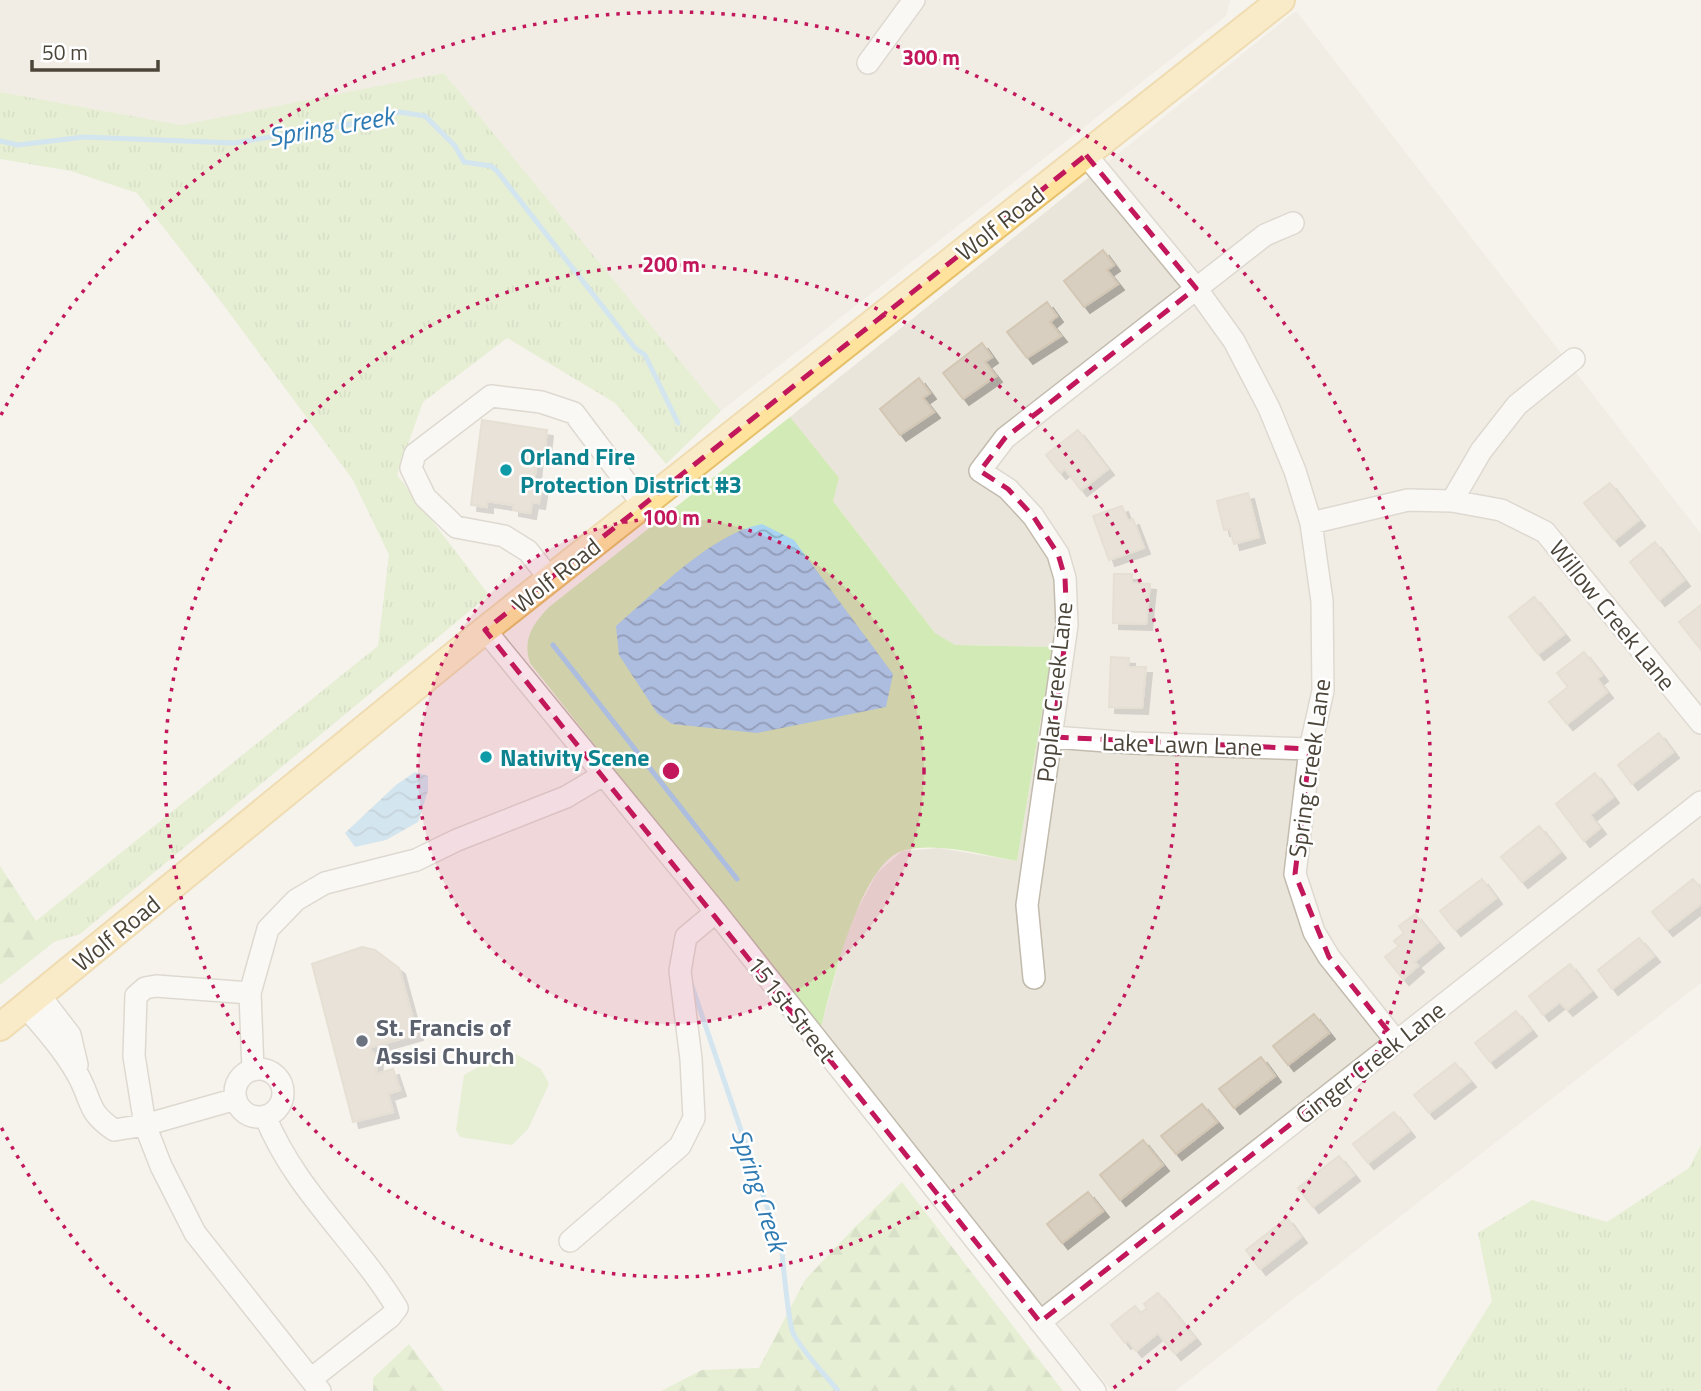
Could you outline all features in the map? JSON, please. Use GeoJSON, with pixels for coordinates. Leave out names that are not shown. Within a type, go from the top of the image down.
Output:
{"type":"FeatureCollection","features":[{"type":"Feature","properties":{"kind":"main road","name":"Wolf Road"},"geometry":{"type":"LineString","coordinates":[[0,1027],[485,631],[1282,0]]}},
{"type":"Feature","properties":{"kind":"street"},"geometry":{"type":"LineString","coordinates":[[868,63],[914,0]]}},
{"type":"Feature","properties":{"kind":"street","name":"Spring Creek Lane"},"geometry":{"type":"LineString","coordinates":[[1086,155],[1196,288],[1234,341],[1269,408],[1311,523],[1322,601],[1323,691],[1310,749],[1295,874],[1314,932],[1329,957],[1396,1041]]}},
{"type":"Feature","properties":{"kind":"street"},"geometry":{"type":"LineString","coordinates":[[1196,288],[1265,236],[1293,223]]}},
{"type":"Feature","properties":{"kind":"street","name":"Poplar Creek Lane"},"geometry":{"type":"LineString","coordinates":[[1034,978],[1027,905],[1054,737],[1067,625],[1065,578],[1058,554],[1033,516],[1008,489],[980,471],[1005,438],[1196,288]]}},
{"type":"Feature","properties":{"kind":"street"},"geometry":{"type":"LineString","coordinates":[[1452,502],[1481,451],[1517,405],[1574,359]]}},
{"type":"Feature","properties":{"kind":"street"},"geometry":{"type":"LineString","coordinates":[[550,579],[528,551],[504,536],[456,527],[425,497],[411,468],[415,454],[491,396],[541,402],[574,413],[644,506]]}},
{"type":"Feature","properties":{"kind":"street","name":"Willow Creek Lane"},"geometry":{"type":"LineString","coordinates":[[1311,523],[1408,500],[1452,502],[1501,510],[1545,532],[1701,723]]}},
{"type":"Feature","properties":{"kind":"street","name":"151st Street"},"geometry":{"type":"LineString","coordinates":[[485,631],[716,912],[1094,1391]]}},
{"type":"Feature","properties":{"kind":"street","name":"Lake Lawn Lane"},"geometry":{"type":"LineString","coordinates":[[1054,737],[1133,743],[1310,749]]}},
{"type":"Feature","properties":{"kind":"street"},"geometry":{"type":"LineString","coordinates":[[253,1070],[250,993],[268,929],[296,900],[325,883],[416,860],[457,840],[566,797],[603,775]]}},
{"type":"Feature","properties":{"kind":"street","name":"Ginger Creek Lane"},"geometry":{"type":"LineString","coordinates":[[1040,1322],[1701,802]]}},
{"type":"Feature","properties":{"kind":"street"},"geometry":{"type":"LineString","coordinates":[[570,1241],[680,1146],[694,1118],[691,1059],[680,971],[686,937],[716,912]]}},
{"type":"Feature","properties":{"kind":"street"},"geometry":{"type":"LineString","coordinates":[[250,993],[156,986],[145,988],[136,996],[134,1055],[145,1125],[161,1166],[195,1233],[316,1385],[397,1308],[312,1199],[277,1146],[265,1116]]}},
{"type":"Feature","properties":{"kind":"street"},"geometry":{"type":"LineString","coordinates":[[33,1002],[49,1033],[79,1078],[94,1116],[114,1130],[145,1125],[236,1099]]}},
{"type":"Feature","properties":{"kind":"street"},"geometry":{"type":"LineString","coordinates":[[253,1070],[274,1074],[282,1087],[282,1102],[265,1116],[250,1116],[236,1099],[240,1078],[253,1070]]}},
{"type":"Feature","properties":{"kind":"highlighted area"},"geometry":{"type":"Polygon","coordinates":[[[1086,155],[1196,288],[1005,438],[980,471],[1008,489],[1033,516],[1058,554],[1065,578],[1067,625],[1053,737],[1310,749],[1295,874],[1329,957],[1396,1041],[1040,1322],[485,630],[1086,155]]]}},
{"type":"Feature","properties":{"kind":"shaded area"},"geometry":{"type":"Polygon","coordinates":[[[0,0],[1230,0],[1226,16],[721,411],[444,73],[181,125],[0,92],[0,0]]]}},
{"type":"Feature","properties":{"kind":"shaded area"},"geometry":{"type":"Polygon","coordinates":[[[1296,11],[1701,534],[1701,983],[1175,1391],[1112,1391],[820,1031],[848,927],[877,873],[902,851],[939,848],[1017,861],[1053,647],[954,645],[935,633],[833,501],[790,417],[1296,11]]]}},
{"type":"Feature","properties":{"kind":"green space"},"geometry":{"type":"Polygon","coordinates":[[[444,73],[721,411],[666,464],[615,403],[507,338],[423,402],[397,475],[489,595],[80,934],[54,942],[36,921],[378,646],[389,555],[353,480],[137,193],[71,171],[0,159],[0,92],[181,125],[444,73]]]}},
{"type":"Feature","properties":{"kind":"green space"},"geometry":{"type":"Polygon","coordinates":[[[790,417],[839,478],[833,501],[935,633],[955,645],[1053,647],[1017,861],[961,850],[933,848],[905,850],[889,859],[874,877],[849,930],[820,1031],[530,663],[527,647],[530,632],[549,607],[790,417]]]}},
{"type":"Feature","properties":{"kind":"green space"},"geometry":{"type":"Polygon","coordinates":[[[0,866],[36,921],[54,942],[0,985],[0,866]]]}},
{"type":"Feature","properties":{"kind":"green space"},"geometry":{"type":"Polygon","coordinates":[[[516,1054],[541,1069],[549,1084],[528,1129],[512,1145],[460,1137],[456,1130],[464,1075],[491,1060],[516,1054]]]}},
{"type":"Feature","properties":{"kind":"green space"},"geometry":{"type":"Polygon","coordinates":[[[1701,1145],[1701,1391],[1436,1391],[1492,1301],[1478,1233],[1532,1200],[1607,1222],[1689,1168],[1701,1145]]]}},
{"type":"Feature","properties":{"kind":"green space"},"geometry":{"type":"Polygon","coordinates":[[[902,1182],[1063,1391],[661,1391],[702,1370],[759,1368],[805,1280],[902,1182]]]}},
{"type":"Feature","properties":{"kind":"green space"},"geometry":{"type":"Polygon","coordinates":[[[409,1344],[444,1391],[373,1391],[373,1378],[409,1344]]]}},
{"type":"Feature","properties":{"kind":"water"},"geometry":{"type":"Polygon","coordinates":[[[762,524],[794,540],[893,674],[886,707],[757,733],[672,724],[657,713],[619,655],[616,626],[666,581],[704,552],[723,539],[762,524]]]}},
{"type":"Feature","properties":{"kind":"water"},"geometry":{"type":"Polygon","coordinates":[[[415,772],[428,776],[428,791],[418,822],[386,840],[355,847],[345,833],[396,785],[415,772]]]}},
{"type":"Feature","properties":{"kind":"building"},"geometry":{"type":"Polygon","coordinates":[[[1103,250],[1114,265],[1107,270],[1118,284],[1084,307],[1064,281],[1103,250]]]}},
{"type":"Feature","properties":{"kind":"building"},"geometry":{"type":"Polygon","coordinates":[[[1047,302],[1057,316],[1050,322],[1061,336],[1027,358],[1007,332],[1047,302]]]}},
{"type":"Feature","properties":{"kind":"building"},"geometry":{"type":"Polygon","coordinates":[[[982,343],[992,357],[985,362],[996,376],[963,399],[943,373],[982,343]]]}},
{"type":"Feature","properties":{"kind":"building"},"geometry":{"type":"Polygon","coordinates":[[[919,378],[930,393],[923,398],[934,412],[900,435],[880,409],[919,378]]]}},
{"type":"Feature","properties":{"kind":"building","name":"Orland Fire Protection District #3"},"geometry":{"type":"Polygon","coordinates":[[[482,420],[547,430],[544,456],[537,455],[534,485],[542,486],[539,503],[532,502],[530,513],[513,510],[513,505],[487,501],[487,507],[471,505],[482,420]]]}},
{"type":"Feature","properties":{"kind":"building"},"geometry":{"type":"Polygon","coordinates":[[[1078,430],[1108,469],[1081,490],[1065,469],[1060,473],[1046,455],[1078,430]]]}},
{"type":"Feature","properties":{"kind":"building"},"geometry":{"type":"Polygon","coordinates":[[[1610,483],[1639,520],[1614,540],[1584,503],[1610,483]]]}},
{"type":"Feature","properties":{"kind":"building"},"geometry":{"type":"Polygon","coordinates":[[[1248,493],[1259,537],[1234,544],[1230,529],[1224,530],[1217,501],[1248,493]]]}},
{"type":"Feature","properties":{"kind":"building"},"geometry":{"type":"Polygon","coordinates":[[[1122,506],[1128,521],[1133,519],[1144,548],[1109,560],[1093,516],[1122,506]]]}},
{"type":"Feature","properties":{"kind":"building"},"geometry":{"type":"Polygon","coordinates":[[[1655,542],[1684,580],[1659,600],[1630,562],[1655,542]]]}},
{"type":"Feature","properties":{"kind":"building"},"geometry":{"type":"Polygon","coordinates":[[[1114,574],[1132,574],[1132,583],[1150,584],[1146,624],[1113,623],[1114,574]]]}},
{"type":"Feature","properties":{"kind":"building"},"geometry":{"type":"Polygon","coordinates":[[[1534,597],[1564,634],[1538,654],[1509,617],[1534,597]]]}},
{"type":"Feature","properties":{"kind":"building"},"geometry":{"type":"Polygon","coordinates":[[[1701,605],[1701,650],[1679,622],[1701,605]]]}},
{"type":"Feature","properties":{"kind":"building"},"geometry":{"type":"Polygon","coordinates":[[[1584,652],[1602,675],[1597,679],[1607,692],[1567,724],[1549,702],[1568,687],[1557,673],[1584,652]]]}},
{"type":"Feature","properties":{"kind":"building"},"geometry":{"type":"Polygon","coordinates":[[[1111,657],[1129,658],[1128,667],[1146,667],[1142,708],[1109,707],[1111,657]]]}},
{"type":"Feature","properties":{"kind":"building"},"geometry":{"type":"Polygon","coordinates":[[[1659,733],[1673,752],[1632,784],[1618,765],[1659,733]]]}},
{"type":"Feature","properties":{"kind":"building"},"geometry":{"type":"Polygon","coordinates":[[[1595,773],[1613,797],[1590,815],[1600,828],[1584,841],[1556,804],[1595,773]]]}},
{"type":"Feature","properties":{"kind":"building"},"geometry":{"type":"Polygon","coordinates":[[[1539,826],[1560,852],[1522,882],[1501,857],[1539,826]]]}},
{"type":"Feature","properties":{"kind":"building"},"geometry":{"type":"Polygon","coordinates":[[[1482,879],[1496,898],[1455,930],[1440,911],[1482,879]]]}},
{"type":"Feature","properties":{"kind":"building"},"geometry":{"type":"Polygon","coordinates":[[[1693,879],[1701,889],[1701,904],[1667,930],[1652,912],[1693,879]]]}},
{"type":"Feature","properties":{"kind":"building"},"geometry":{"type":"Polygon","coordinates":[[[1415,914],[1438,942],[1414,962],[1418,966],[1403,979],[1385,957],[1399,946],[1394,941],[1404,933],[1399,926],[1415,914]]]}},
{"type":"Feature","properties":{"kind":"building"},"geometry":{"type":"Polygon","coordinates":[[[1639,938],[1654,956],[1612,989],[1598,970],[1639,938]]]}},
{"type":"Feature","properties":{"kind":"building","name":"St. Francis of Assisi Church"},"geometry":{"type":"Polygon","coordinates":[[[362,947],[375,950],[399,968],[417,1034],[368,1048],[377,1057],[376,1074],[393,1069],[400,1090],[388,1094],[393,1112],[353,1122],[312,964],[362,947]]]}},
{"type":"Feature","properties":{"kind":"building"},"geometry":{"type":"Polygon","coordinates":[[[1570,964],[1591,991],[1567,1010],[1560,1002],[1543,1015],[1529,996],[1570,964]]]}},
{"type":"Feature","properties":{"kind":"building"},"geometry":{"type":"Polygon","coordinates":[[[1516,1011],[1531,1030],[1490,1062],[1475,1043],[1516,1011]]]}},
{"type":"Feature","properties":{"kind":"building"},"geometry":{"type":"Polygon","coordinates":[[[1314,1014],[1329,1033],[1288,1065],[1273,1046],[1314,1014]]]}},
{"type":"Feature","properties":{"kind":"building"},"geometry":{"type":"Polygon","coordinates":[[[1261,1057],[1275,1076],[1234,1108],[1219,1089],[1261,1057]]]}},
{"type":"Feature","properties":{"kind":"building"},"geometry":{"type":"Polygon","coordinates":[[[1455,1063],[1470,1081],[1429,1113],[1414,1095],[1455,1063]]]}},
{"type":"Feature","properties":{"kind":"building"},"geometry":{"type":"Polygon","coordinates":[[[1202,1104],[1217,1122],[1176,1154],[1161,1136],[1202,1104]]]}},
{"type":"Feature","properties":{"kind":"building"},"geometry":{"type":"Polygon","coordinates":[[[1394,1112],[1409,1131],[1368,1163],[1353,1144],[1394,1112]]]}},
{"type":"Feature","properties":{"kind":"building"},"geometry":{"type":"Polygon","coordinates":[[[1143,1140],[1163,1165],[1120,1200],[1100,1175],[1143,1140]]]}},
{"type":"Feature","properties":{"kind":"building"},"geometry":{"type":"Polygon","coordinates":[[[1339,1156],[1354,1175],[1313,1207],[1298,1188],[1339,1156]]]}},
{"type":"Feature","properties":{"kind":"building"},"geometry":{"type":"Polygon","coordinates":[[[1088,1192],[1103,1211],[1062,1243],[1047,1224],[1088,1192]]]}},
{"type":"Feature","properties":{"kind":"building"},"geometry":{"type":"Polygon","coordinates":[[[1287,1218],[1301,1237],[1260,1269],[1246,1250],[1287,1218]]]}},
{"type":"Feature","properties":{"kind":"building"},"geometry":{"type":"Polygon","coordinates":[[[1158,1293],[1195,1338],[1175,1354],[1158,1333],[1136,1351],[1128,1341],[1125,1343],[1111,1325],[1135,1306],[1141,1313],[1147,1308],[1144,1304],[1158,1293]]]}},
{"type":"Feature","properties":{"kind":"waterway","name":"Spring Creek"},"geometry":{"type":"LineString","coordinates":[[0,141],[18,145],[84,137],[234,143],[346,125],[399,112],[425,116],[455,146],[464,162],[491,166],[497,171],[635,348],[645,355],[678,423]]}},
{"type":"Feature","properties":{"kind":"waterway","name":"Spring Creek"},"geometry":{"type":"LineString","coordinates":[[553,645],[737,879]]}},
{"type":"Feature","properties":{"kind":"waterway","name":"Spring Creek"},"geometry":{"type":"LineString","coordinates":[[691,983],[782,1251],[791,1328],[808,1356],[838,1391]]}},
{"type":"Feature","properties":{"kind":"place","name":"Orland Fire Protection District #3"},"geometry":{"type":"Point","coordinates":[506,470]}},
{"type":"Feature","properties":{"kind":"place","name":"Nativity Scene"},"geometry":{"type":"Point","coordinates":[486,757]}},
{"type":"Feature","properties":{"kind":"place","name":"St. Francis of Assisi Church"},"geometry":{"type":"Point","coordinates":[362,1041]}}]}
